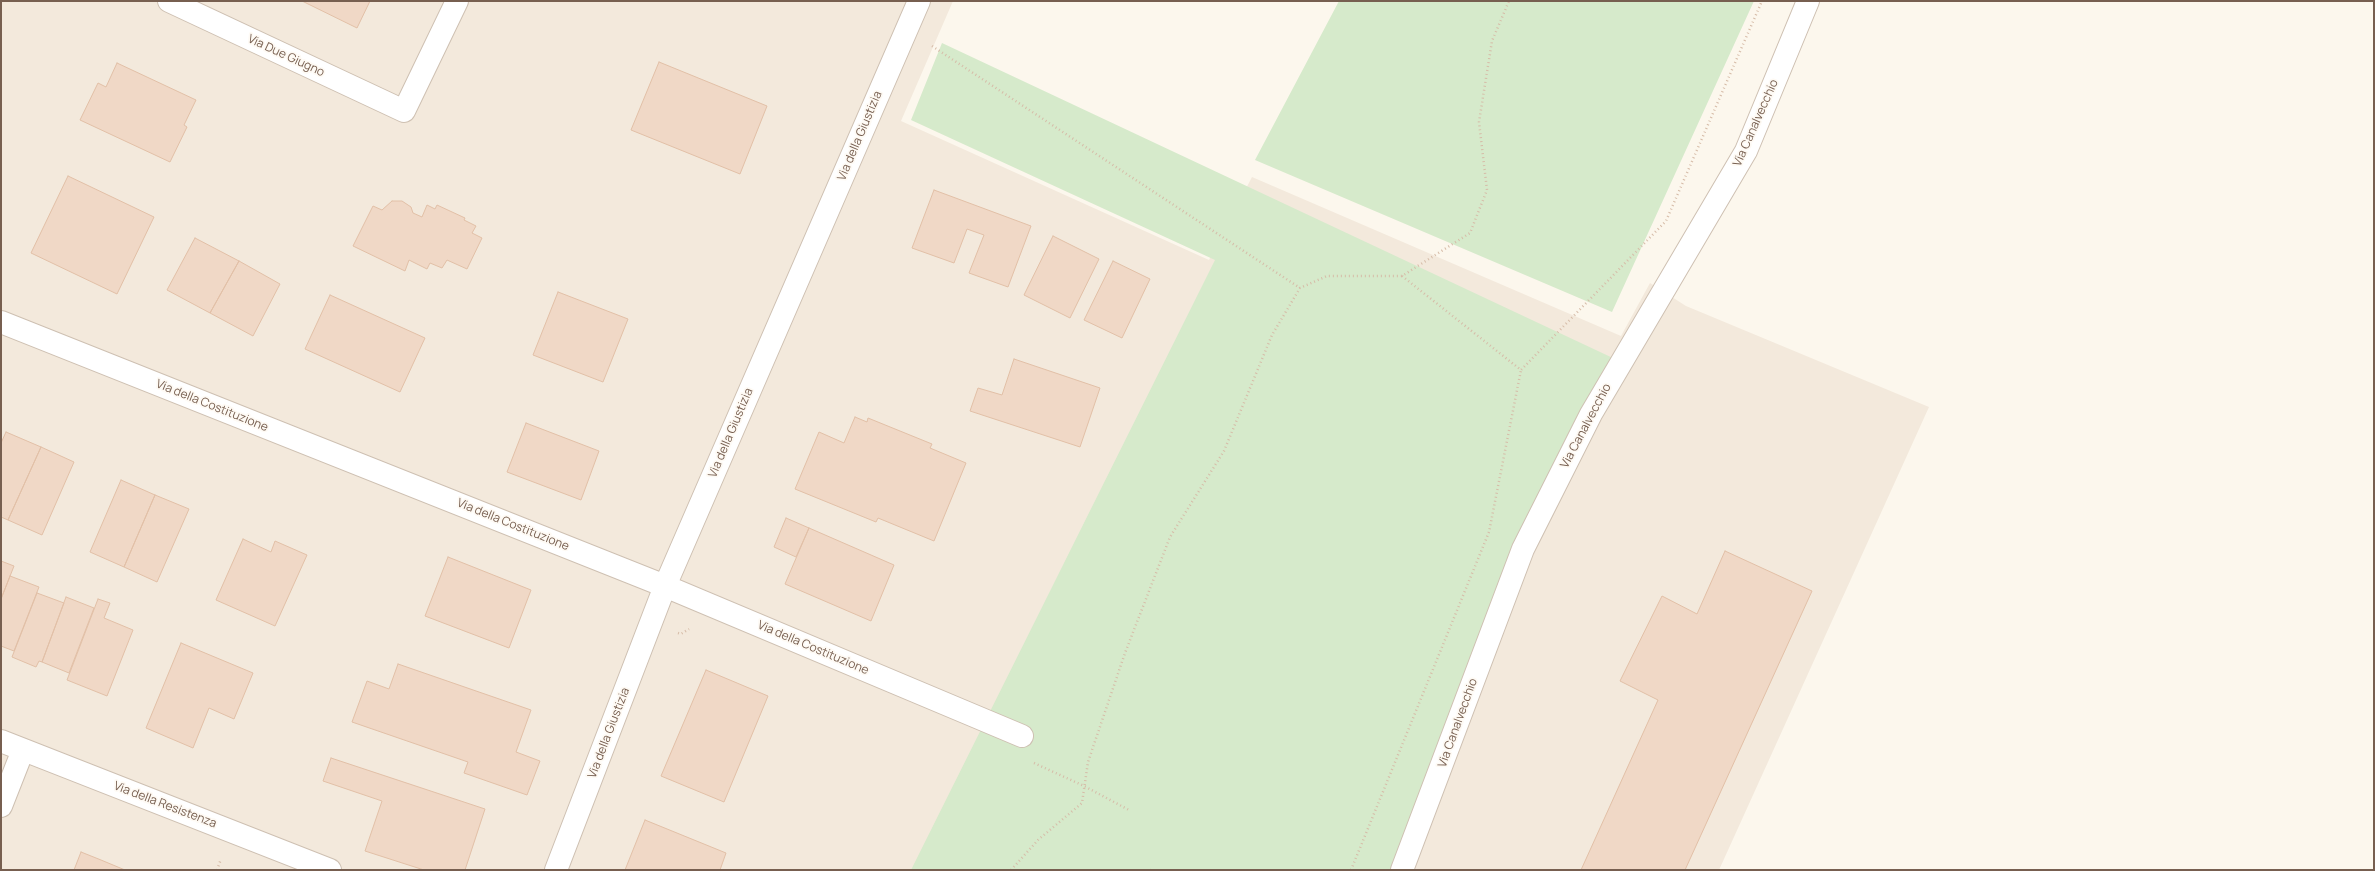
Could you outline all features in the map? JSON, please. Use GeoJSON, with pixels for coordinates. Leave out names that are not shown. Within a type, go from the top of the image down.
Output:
{"type":"FeatureCollection","features":[{"type":"Feature","properties":{"kind":"street","name":"Via Due Giugno"},"geometry":{"type":"LineString","coordinates":[[169,1],[404,111],[457,1]]}},
{"type":"Feature","properties":{"kind":"street","name":"Via della Giustizia"},"geometry":{"type":"LineString","coordinates":[[556,870],[665,586],[919,1]]}},
{"type":"Feature","properties":{"kind":"street","name":"Via Canalvecchio"},"geometry":{"type":"LineString","coordinates":[[1402,870],[1523,549],[1591,414],[1746,151],[1808,1]]}},
{"type":"Feature","properties":{"kind":"street","name":"Via della Costituzione"},"geometry":{"type":"LineString","coordinates":[[1,322],[665,586],[1022,736]]}},
{"type":"Feature","properties":{"kind":"street","name":"Via della Resistenza"},"geometry":{"type":"LineString","coordinates":[[1,741],[330,870]]}},
{"type":"Feature","properties":{"kind":"street"},"geometry":{"type":"LineString","coordinates":[[1,806],[23,750]]}},
{"type":"Feature","properties":{"kind":"path"},"geometry":{"type":"LineString","coordinates":[[1011,870],[1038,840],[1082,803],[1088,762],[1125,653],[1170,537],[1224,451],[1272,335],[1300,288],[1327,276],[1402,276],[1470,233],[1487,190],[1479,122],[1492,40],[1509,1]]}},
{"type":"Feature","properties":{"kind":"path"},"geometry":{"type":"LineString","coordinates":[[1351,870],[1489,532],[1521,370],[1666,221],[1762,1]]}},
{"type":"Feature","properties":{"kind":"path"},"geometry":{"type":"LineString","coordinates":[[906,30],[1300,288]]}},
{"type":"Feature","properties":{"kind":"path"},"geometry":{"type":"LineString","coordinates":[[1402,276],[1521,370]]}},
{"type":"Feature","properties":{"kind":"path"},"geometry":{"type":"LineString","coordinates":[[1022,736],[1016,755],[1084,786],[1129,810]]}},
{"type":"Feature","properties":{"kind":"shaded area"},"geometry":{"type":"Polygon","coordinates":[[[1,1],[953,1],[901,121],[1209,260],[1252,177],[1621,336],[1650,283],[1686,306],[1929,407],[1719,870],[1,870],[1,1]]]}},
{"type":"Feature","properties":{"kind":"green space"},"geometry":{"type":"Polygon","coordinates":[[[1339,1],[1754,1],[1612,312],[1255,160],[1339,1]]]}},
{"type":"Feature","properties":{"kind":"green space"},"geometry":{"type":"Polygon","coordinates":[[[942,43],[1615,359],[1394,870],[911,870],[1215,260],[911,120],[942,43]]]}},
{"type":"Feature","properties":{"kind":"building"},"geometry":{"type":"Polygon","coordinates":[[[302,1],[370,1],[357,28],[302,1]]]}},
{"type":"Feature","properties":{"kind":"building"},"geometry":{"type":"Polygon","coordinates":[[[659,62],[767,106],[740,174],[631,130],[659,62]]]}},
{"type":"Feature","properties":{"kind":"building"},"geometry":{"type":"Polygon","coordinates":[[[117,63],[196,100],[184,125],[187,127],[170,162],[80,120],[98,83],[106,87],[117,63]]]}},
{"type":"Feature","properties":{"kind":"building"},"geometry":{"type":"Polygon","coordinates":[[[68,176],[154,217],[117,294],[31,253],[68,176]]]}},
{"type":"Feature","properties":{"kind":"building"},"geometry":{"type":"Polygon","coordinates":[[[934,190],[1031,226],[1008,287],[969,273],[984,235],[967,229],[954,263],[912,248],[934,190]]]}},
{"type":"Feature","properties":{"kind":"building"},"geometry":{"type":"Polygon","coordinates":[[[392,201],[402,201],[411,207],[413,213],[422,217],[427,205],[435,209],[437,205],[465,218],[464,220],[476,226],[472,233],[482,238],[467,269],[447,260],[442,268],[430,263],[427,269],[409,260],[405,271],[353,246],[373,206],[382,210],[392,201]]]}},
{"type":"Feature","properties":{"kind":"building"},"geometry":{"type":"Polygon","coordinates":[[[1053,236],[1099,259],[1070,318],[1024,295],[1053,236]]]}},
{"type":"Feature","properties":{"kind":"building"},"geometry":{"type":"Polygon","coordinates":[[[195,238],[239,261],[210,313],[167,290],[195,238]]]}},
{"type":"Feature","properties":{"kind":"building"},"geometry":{"type":"Polygon","coordinates":[[[239,261],[280,284],[253,336],[210,313],[239,261]]]}},
{"type":"Feature","properties":{"kind":"building"},"geometry":{"type":"Polygon","coordinates":[[[1113,261],[1150,279],[1122,338],[1084,320],[1113,261]]]}},
{"type":"Feature","properties":{"kind":"building"},"geometry":{"type":"Polygon","coordinates":[[[558,292],[628,319],[603,382],[533,355],[558,292]]]}},
{"type":"Feature","properties":{"kind":"building"},"geometry":{"type":"Polygon","coordinates":[[[330,295],[425,338],[400,392],[305,349],[330,295]]]}},
{"type":"Feature","properties":{"kind":"building"},"geometry":{"type":"Polygon","coordinates":[[[1014,359],[1100,388],[1080,447],[970,411],[978,388],[1002,395],[1014,359]]]}},
{"type":"Feature","properties":{"kind":"building"},"geometry":{"type":"Polygon","coordinates":[[[855,417],[867,422],[868,418],[932,444],[930,448],[966,463],[934,541],[878,518],[876,522],[795,489],[819,432],[844,443],[855,417]]]}},
{"type":"Feature","properties":{"kind":"building"},"geometry":{"type":"Polygon","coordinates":[[[526,423],[599,451],[581,500],[507,472],[526,423]]]}},
{"type":"Feature","properties":{"kind":"building"},"geometry":{"type":"Polygon","coordinates":[[[6,432],[41,447],[8,520],[1,517],[1,443],[6,432]]]}},
{"type":"Feature","properties":{"kind":"building"},"geometry":{"type":"Polygon","coordinates":[[[41,447],[74,462],[42,535],[8,520],[41,447]]]}},
{"type":"Feature","properties":{"kind":"building"},"geometry":{"type":"Polygon","coordinates":[[[121,480],[155,495],[124,567],[90,552],[121,480]]]}},
{"type":"Feature","properties":{"kind":"building"},"geometry":{"type":"Polygon","coordinates":[[[155,495],[189,509],[157,582],[124,567],[155,495]]]}},
{"type":"Feature","properties":{"kind":"building"},"geometry":{"type":"Polygon","coordinates":[[[786,518],[809,528],[796,557],[774,547],[786,518]]]}},
{"type":"Feature","properties":{"kind":"building"},"geometry":{"type":"Polygon","coordinates":[[[809,528],[894,565],[871,621],[785,584],[809,528]]]}},
{"type":"Feature","properties":{"kind":"building"},"geometry":{"type":"Polygon","coordinates":[[[243,539],[271,552],[275,541],[307,555],[275,626],[216,600],[243,539]]]}},
{"type":"Feature","properties":{"kind":"building"},"geometry":{"type":"Polygon","coordinates":[[[1725,551],[1812,591],[1685,870],[1581,870],[1658,700],[1620,681],[1662,596],[1697,614],[1725,551]]]}},
{"type":"Feature","properties":{"kind":"building"},"geometry":{"type":"Polygon","coordinates":[[[448,557],[531,590],[509,648],[425,616],[448,557]]]}},
{"type":"Feature","properties":{"kind":"building"},"geometry":{"type":"Polygon","coordinates":[[[1,561],[14,566],[1,599],[1,561]]]}},
{"type":"Feature","properties":{"kind":"building"},"geometry":{"type":"Polygon","coordinates":[[[10,576],[39,587],[14,651],[1,646],[1,599],[10,576]]]}},
{"type":"Feature","properties":{"kind":"building"},"geometry":{"type":"Polygon","coordinates":[[[37,593],[64,603],[42,662],[39,661],[36,667],[12,657],[37,593]]]}},
{"type":"Feature","properties":{"kind":"building"},"geometry":{"type":"Polygon","coordinates":[[[66,597],[94,608],[69,673],[42,662],[66,597]]]}},
{"type":"Feature","properties":{"kind":"building"},"geometry":{"type":"Polygon","coordinates":[[[98,599],[110,603],[104,618],[133,630],[107,696],[67,680],[98,599]]]}},
{"type":"Feature","properties":{"kind":"building"},"geometry":{"type":"Polygon","coordinates":[[[181,643],[253,673],[234,719],[209,708],[193,748],[146,728],[181,643]]]}},
{"type":"Feature","properties":{"kind":"building"},"geometry":{"type":"Polygon","coordinates":[[[398,664],[531,710],[516,752],[540,761],[527,795],[464,773],[468,762],[352,722],[367,681],[389,689],[398,664]]]}},
{"type":"Feature","properties":{"kind":"building"},"geometry":{"type":"Polygon","coordinates":[[[706,670],[768,696],[724,802],[661,776],[706,670]]]}},
{"type":"Feature","properties":{"kind":"building"},"geometry":{"type":"Polygon","coordinates":[[[331,758],[485,809],[465,870],[424,870],[365,851],[382,801],[323,781],[331,758]]]}},
{"type":"Feature","properties":{"kind":"building"},"geometry":{"type":"Polygon","coordinates":[[[645,820],[726,853],[720,870],[625,870],[645,820]]]}},
{"type":"Feature","properties":{"kind":"building"},"geometry":{"type":"Polygon","coordinates":[[[81,852],[101,860],[125,870],[74,870],[81,852]]]}}]}
